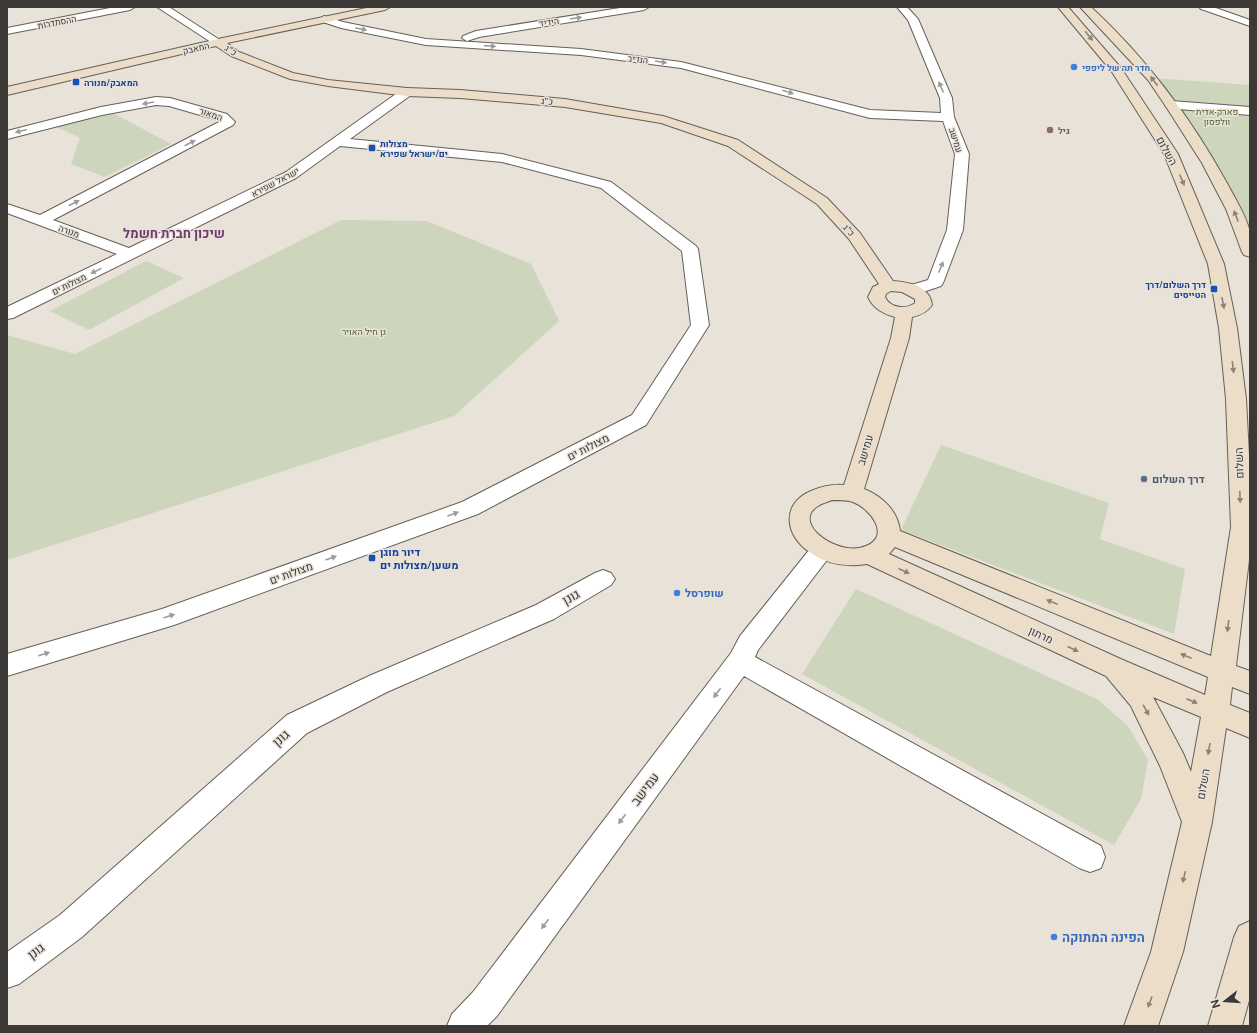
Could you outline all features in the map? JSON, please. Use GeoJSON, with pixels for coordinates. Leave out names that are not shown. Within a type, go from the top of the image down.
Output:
{"type":"FeatureCollection","features":[{"type":"Feature","properties":{"kind":"street","name":"ההסתדרות"},"geometry":{"type":"LineString","coordinates":[[7,31],[130,7]]}},
{"type":"Feature","properties":{"kind":"street","name":"כ\"ג"},"geometry":{"type":"LineString","coordinates":[[162,7],[235,54],[290,76],[328,83],[407,92],[460,94],[565,103],[663,120],[733,143],[822,202],[855,236],[888,286]]}},
{"type":"Feature","properties":{"kind":"street","name":"המאבק"},"geometry":{"type":"LineString","coordinates":[[7,91],[218,42],[385,7]]}},
{"type":"Feature","properties":{"kind":"street","name":"הידיד"},"geometry":{"type":"LineString","coordinates":[[457,43],[476,34],[644,7]]}},
{"type":"Feature","properties":{"kind":"street","name":"עמישב"},"geometry":{"type":"LineString","coordinates":[[902,7],[913,19],[946,98],[948,117],[962,154],[955,230],[935,283],[914,290]]}},
{"type":"Feature","properties":{"kind":"street","name":"השלום"},"geometry":{"type":"LineString","coordinates":[[1063,7],[1117,70],[1171,154],[1216,264],[1228,328],[1236,399],[1242,527],[1216,711],[1197,822],[1167,952],[1141,1026]]}},
{"type":"Feature","properties":{"kind":"street"},"geometry":{"type":"LineString","coordinates":[[1085,7],[1103,24],[1152,78],[1171,105],[1209,163],[1233,209],[1250,252]]}},
{"type":"Feature","properties":{"kind":"street"},"geometry":{"type":"LineString","coordinates":[[1204,7],[1250,23]]}},
{"type":"Feature","properties":{"kind":"street","name":"הנדיב"},"geometry":{"type":"LineString","coordinates":[[324,19],[341,25],[426,42],[581,52],[647,60],[682,66],[770,87],[832,105],[870,114],[948,117]]}},
{"type":"Feature","properties":{"kind":"street","name":"ישראל שפירא"},"geometry":{"type":"LineString","coordinates":[[132,254],[291,175],[340,142],[407,92]]}},
{"type":"Feature","properties":{"kind":"street","name":"המאור"},"geometry":{"type":"LineString","coordinates":[[7,135],[101,111],[156,101],[170,102],[223,117],[229,122],[40,221]]}},
{"type":"Feature","properties":{"kind":"street"},"geometry":{"type":"LineString","coordinates":[[1171,105],[1250,111]]}},
{"type":"Feature","properties":{"kind":"street","name":"מצולות ים"},"geometry":{"type":"LineString","coordinates":[[7,665],[165,618],[470,508],[639,420],[700,325],[690,249],[606,185],[502,158],[340,142]]}},
{"type":"Feature","properties":{"kind":"street","name":"מנורה"},"geometry":{"type":"LineString","coordinates":[[7,208],[132,254]]}},
{"type":"Feature","properties":{"kind":"street","name":"מצולות ים"},"geometry":{"type":"LineString","coordinates":[[7,314],[132,254]]}},
{"type":"Feature","properties":{"kind":"street"},"geometry":{"type":"LineString","coordinates":[[888,286],[907,287],[914,290],[923,298],[924,305],[916,311],[904,313],[890,310],[878,302],[876,297],[877,292],[888,286]]}},
{"type":"Feature","properties":{"kind":"street","name":"עמישב"},"geometry":{"type":"LineString","coordinates":[[852,494],[900,338],[904,313]]}},
{"type":"Feature","properties":{"kind":"street"},"geometry":{"type":"LineString","coordinates":[[830,492],[845,492],[860,496],[872,502],[882,511],[888,521],[890,531],[888,535],[887,541],[880,549],[869,555],[855,558],[840,556],[822,550],[812,544],[803,534],[799,522],[800,511],[806,502],[817,495],[830,492]]}},
{"type":"Feature","properties":{"kind":"street"},"geometry":{"type":"LineString","coordinates":[[888,535],[1250,683]]}},
{"type":"Feature","properties":{"kind":"street","name":"עמישב"},"geometry":{"type":"LineString","coordinates":[[464,1026],[485,1004],[740,661],[749,643],[822,550]]}},
{"type":"Feature","properties":{"kind":"street","name":"מרתון"},"geometry":{"type":"LineString","coordinates":[[869,555],[1114,668],[1250,726]]}},
{"type":"Feature","properties":{"kind":"street","name":"גונן"},"geometry":{"type":"LineString","coordinates":[[7,972],[70,926],[297,724],[378,684],[545,612],[603,579]]}},
{"type":"Feature","properties":{"kind":"street"},"geometry":{"type":"LineString","coordinates":[[740,661],[1090,857]]}},
{"type":"Feature","properties":{"kind":"street"},"geometry":{"type":"LineString","coordinates":[[1114,668],[1140,698],[1153,722],[1173,762],[1197,822]]}},
{"type":"Feature","properties":{"kind":"street"},"geometry":{"type":"LineString","coordinates":[[1225,1026],[1250,937]]}},
{"type":"Feature","properties":{"kind":"green space","name":"פארק אדית וולפסון"},"geometry":{"type":"Polygon","coordinates":[[[1152,78],[1250,85],[1250,252],[1233,209],[1152,78]]]}},
{"type":"Feature","properties":{"kind":"green space"},"geometry":{"type":"Polygon","coordinates":[[[111,112],[171,144],[105,177],[71,164],[80,138],[57,127],[111,112]]]}},
{"type":"Feature","properties":{"kind":"green space","name":"גן חיל האויר"},"geometry":{"type":"Polygon","coordinates":[[[341,220],[427,221],[531,264],[559,321],[454,416],[7,560],[7,335],[75,354],[341,220]]]}},
{"type":"Feature","properties":{"kind":"green space"},"geometry":{"type":"Polygon","coordinates":[[[146,261],[184,278],[89,330],[50,311],[146,261]]]}},
{"type":"Feature","properties":{"kind":"green space"},"geometry":{"type":"Polygon","coordinates":[[[941,445],[1109,503],[1100,539],[1185,569],[1174,634],[901,530],[941,445]]]}},
{"type":"Feature","properties":{"kind":"green space"},"geometry":{"type":"Polygon","coordinates":[[[856,589],[1097,699],[1128,726],[1148,760],[1141,799],[1114,845],[802,674],[856,589]]]}},
{"type":"Feature","properties":{"kind":"place","name":"חדר תה של ליפפי"},"geometry":{"type":"Point","coordinates":[1074,67]}},
{"type":"Feature","properties":{"kind":"place","name":"המאבק/מנורה"},"geometry":{"type":"Point","coordinates":[76,82]}},
{"type":"Feature","properties":{"kind":"place","name":"גיל"},"geometry":{"type":"Point","coordinates":[1050,130]}},
{"type":"Feature","properties":{"kind":"place","name":"מצולות ים/ישראל שפירא"},"geometry":{"type":"Point","coordinates":[372,148]}},
{"type":"Feature","properties":{"kind":"place","name":"דרך השלום/דרך הטייסים"},"geometry":{"type":"Point","coordinates":[1214,289]}},
{"type":"Feature","properties":{"kind":"place","name":"דרך השלום"},"geometry":{"type":"Point","coordinates":[1144,479]}},
{"type":"Feature","properties":{"kind":"place","name":"דיור מוגן משען/מצולות ים"},"geometry":{"type":"Point","coordinates":[372,558]}},
{"type":"Feature","properties":{"kind":"place","name":"שופרסל"},"geometry":{"type":"Point","coordinates":[677,593]}},
{"type":"Feature","properties":{"kind":"place","name":"הפינה המתוקה"},"geometry":{"type":"Point","coordinates":[1054,937]}},
{"type":"Feature","properties":{"kind":"district","name":"שיכון חברת חשמל"},"geometry":{"type":"Point","coordinates":[174,233]}}]}
